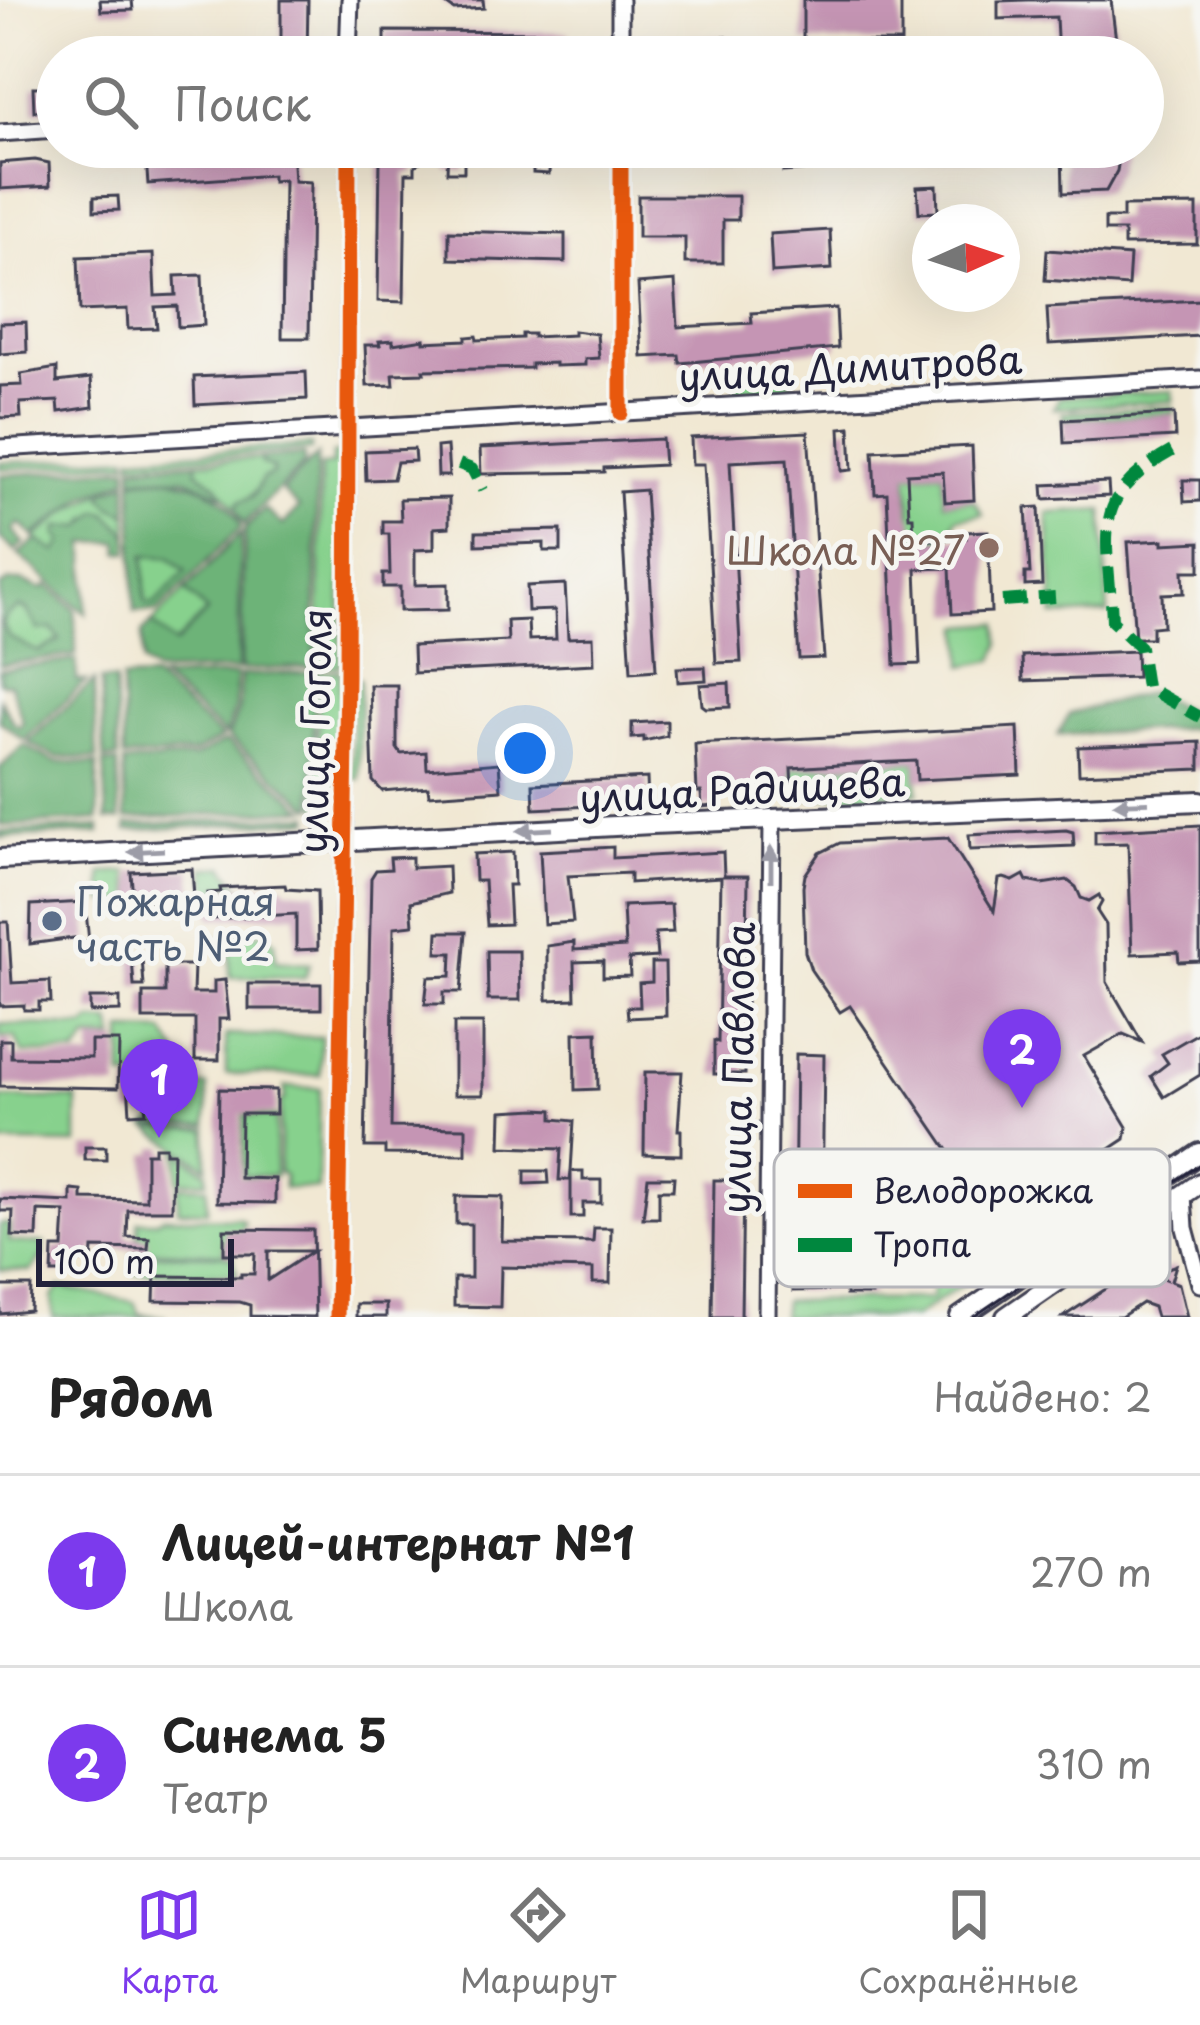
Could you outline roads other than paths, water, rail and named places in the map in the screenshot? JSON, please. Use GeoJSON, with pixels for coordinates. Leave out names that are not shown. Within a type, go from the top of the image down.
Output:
{"type":"FeatureCollection","features":[{"type":"Feature","properties":{"kind":"main road"},"geometry":{"type":"LineString","coordinates":[[349,36],[350,0]]}},
{"type":"Feature","properties":{"kind":"main road"},"geometry":{"type":"LineString","coordinates":[[620,0],[620,36]]}},
{"type":"Feature","properties":{"kind":"main road"},"geometry":{"type":"LineString","coordinates":[[0,133],[36,130]]}},
{"type":"Feature","properties":{"kind":"main road","name":"улица Гоголя"},"geometry":{"type":"LineString","coordinates":[[337,1317],[349,168]]}},
{"type":"Feature","properties":{"kind":"main road"},"geometry":{"type":"LineString","coordinates":[[621,168],[621,413]]}},
{"type":"Feature","properties":{"kind":"main road","name":"улица Димитрова"},"geometry":{"type":"LineString","coordinates":[[0,448],[1200,379]]}},
{"type":"Feature","properties":{"kind":"main road","name":"улица Радищева"},"geometry":{"type":"LineString","coordinates":[[0,860],[1200,801]]}},
{"type":"Feature","properties":{"kind":"main road","name":"улица Павлова"},"geometry":{"type":"LineString","coordinates":[[767,1317],[772,820]]}},
{"type":"Feature","properties":{"kind":"main road"},"geometry":{"type":"LineString","coordinates":[[1170,1174],[1200,1153]]}},
{"type":"Feature","properties":{"kind":"main road"},"geometry":{"type":"LineString","coordinates":[[1170,1204],[1200,1183]]}},
{"type":"Feature","properties":{"kind":"main road"},"geometry":{"type":"LineString","coordinates":[[1183,1195],[1185,1228],[1200,1284]]}},
{"type":"Feature","properties":{"kind":"main road"},"geometry":{"type":"LineString","coordinates":[[960,1317],[1004,1287]]}},
{"type":"Feature","properties":{"kind":"main road"},"geometry":{"type":"LineString","coordinates":[[1006,1317],[1050,1287]]}},
{"type":"Feature","properties":{"kind":"tram line"},"geometry":{"type":"LineString","coordinates":[[1170,1184],[1200,1164]]}},
{"type":"Feature","properties":{"kind":"tram line"},"geometry":{"type":"LineString","coordinates":[[973,1317],[1018,1287]]}},
{"type":"Feature","properties":{"kind":"place","name":"Школа №27"},"geometry":{"type":"Point","coordinates":[989,548]}},
{"type":"Feature","properties":{"kind":"place","name":"Пожарная часть №2"},"geometry":{"type":"Point","coordinates":[52,921]}},
{"type":"Feature","properties":{"kind":"place","name":"Синема 5"},"geometry":{"type":"Point","coordinates":[1022,1108]}},
{"type":"Feature","properties":{"kind":"place","name":"Лицей-интернат №1"},"geometry":{"type":"Point","coordinates":[159,1138]}}]}
